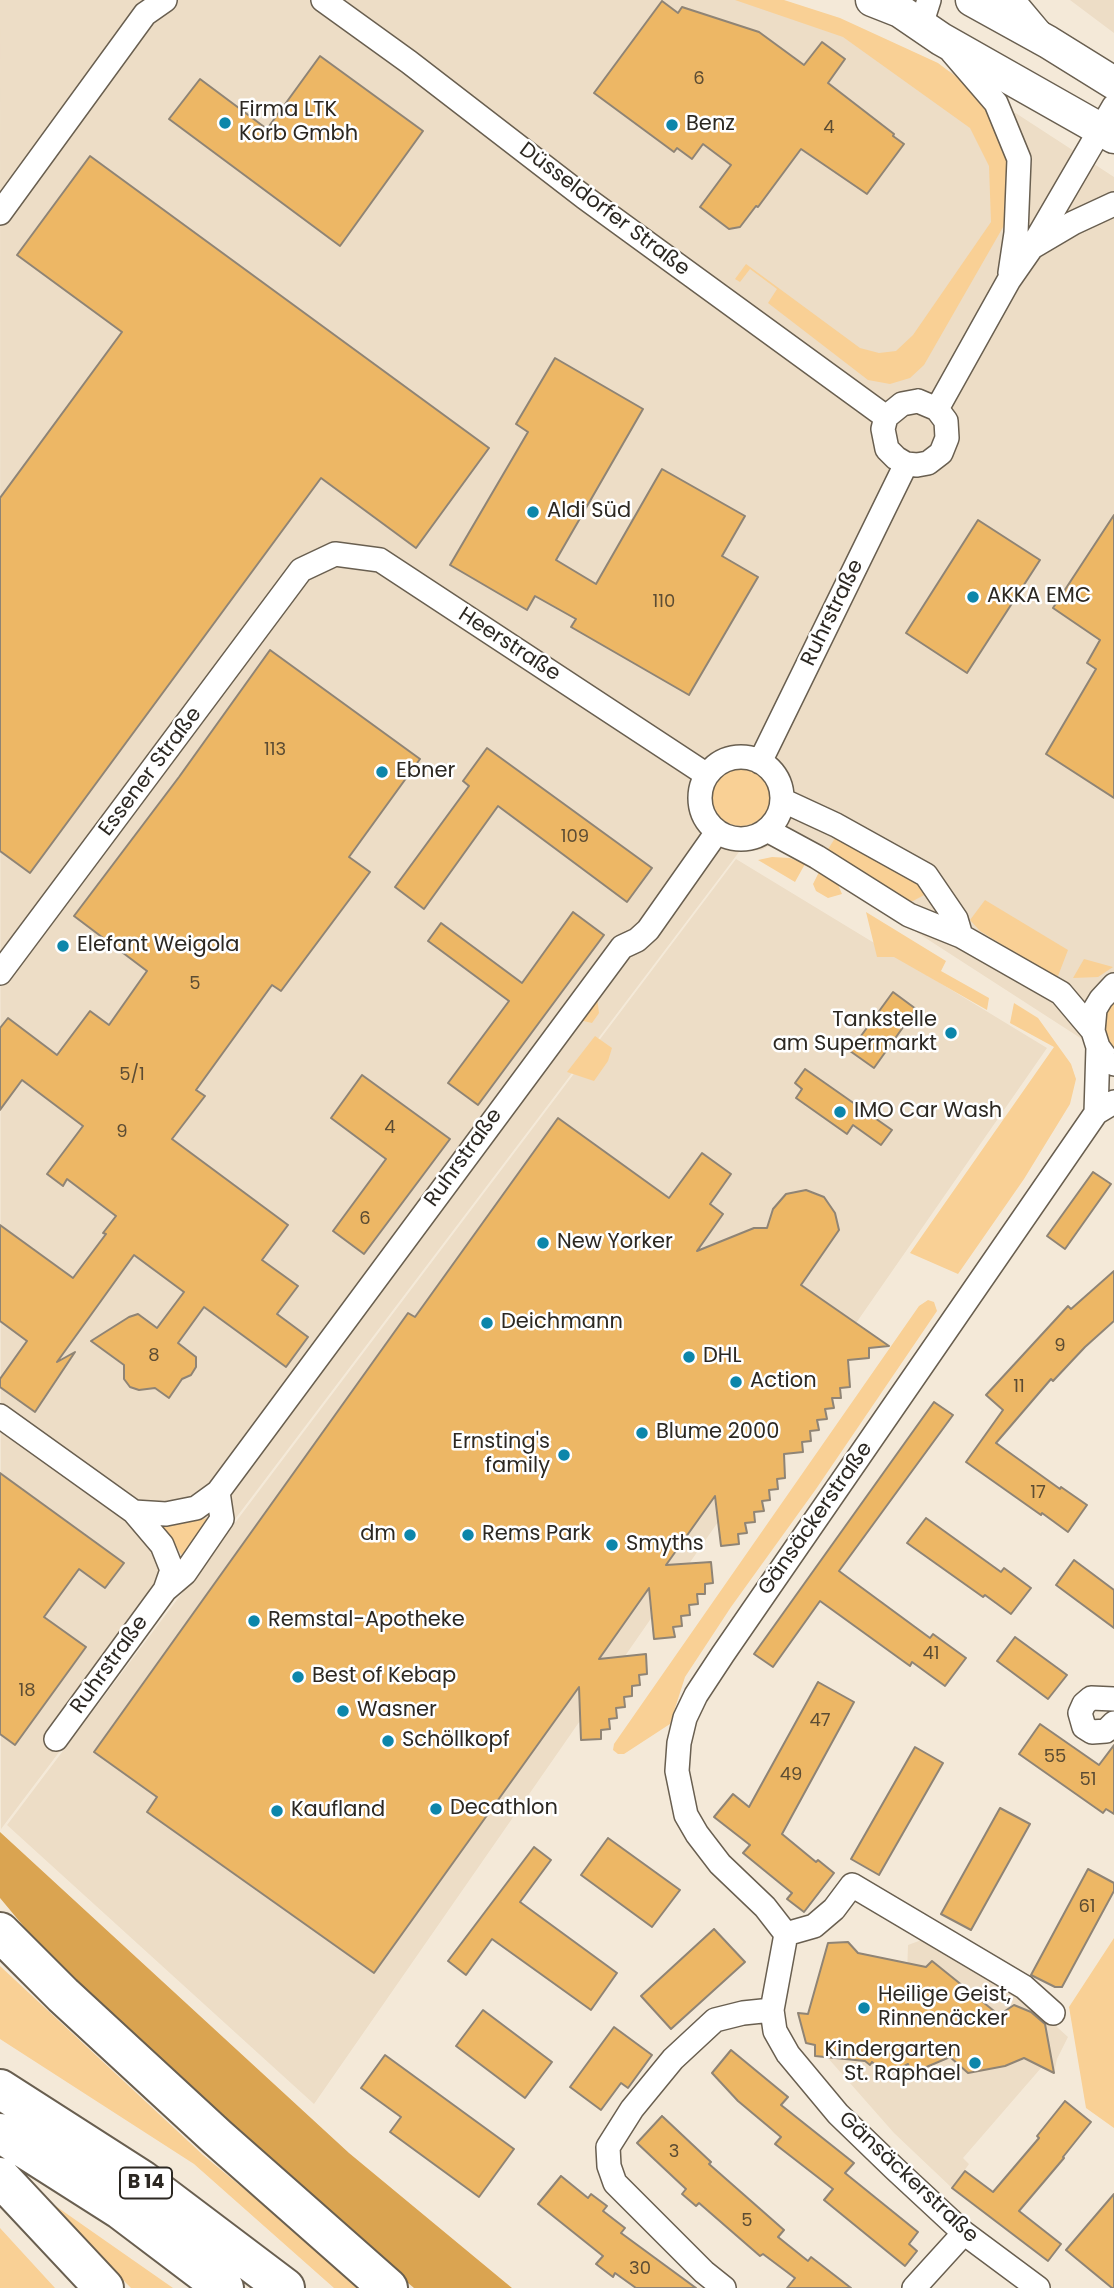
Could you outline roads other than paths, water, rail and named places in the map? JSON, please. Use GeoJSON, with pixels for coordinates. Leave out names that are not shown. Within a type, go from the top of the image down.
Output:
{"type":"FeatureCollection","features":[{"type":"Feature","properties":{"kind":"highway"},"geometry":{"type":"LineString","coordinates":[[0,1932],[63,1995],[198,2120],[388,2288]]}},
{"type":"Feature","properties":{"kind":"highway","name":"B 14"},"geometry":{"type":"LineString","coordinates":[[0,2089],[142,2180],[285,2288]]}},
{"type":"Feature","properties":{"kind":"highway","name":"B 14"},"geometry":{"type":"LineString","coordinates":[[0,2133],[121,2210],[225,2288]]}},
{"type":"Feature","properties":{"kind":"highway"},"geometry":{"type":"LineString","coordinates":[[0,2177],[97,2281]]}},
{"type":"Feature","properties":{"kind":"main road"},"geometry":{"type":"LineString","coordinates":[[972,0],[1114,83]]}},
{"type":"Feature","properties":{"kind":"main road"},"geometry":{"type":"LineString","coordinates":[[882,2],[930,21],[1110,123]]}},
{"type":"Feature","properties":{"kind":"street"},"geometry":{"type":"LineString","coordinates":[[0,213],[145,14],[165,0]]}},
{"type":"Feature","properties":{"kind":"street","name":"Düsseldorfer Straße"},"geometry":{"type":"LineString","coordinates":[[324,0],[584,197],[886,417]]}},
{"type":"Feature","properties":{"kind":"street"},"geometry":{"type":"LineString","coordinates":[[1013,0],[1048,42]]}},
{"type":"Feature","properties":{"kind":"street"},"geometry":{"type":"LineString","coordinates":[[930,21],[996,103],[1019,159],[1016,233],[1010,280]]}},
{"type":"Feature","properties":{"kind":"street"},"geometry":{"type":"LineString","coordinates":[[937,409],[1010,280],[1110,123]]}},
{"type":"Feature","properties":{"kind":"street"},"geometry":{"type":"LineString","coordinates":[[1032,247],[1073,223],[1114,204]]}},
{"type":"Feature","properties":{"kind":"street"},"geometry":{"type":"LineString","coordinates":[[918,401],[937,409],[946,421],[947,438],[941,453],[928,463],[918,465],[906,464],[887,449],[883,429],[886,417],[902,404],[918,401]]}},
{"type":"Feature","properties":{"kind":"street","name":"Ruhrstraße"},"geometry":{"type":"LineString","coordinates":[[760,762],[906,464]]}},
{"type":"Feature","properties":{"kind":"street","name":"Heerstraße"},"geometry":{"type":"LineString","coordinates":[[301,570],[335,554],[380,560],[707,775]]}},
{"type":"Feature","properties":{"kind":"street","name":"Essener Straße"},"geometry":{"type":"LineString","coordinates":[[0,973],[301,570]]}},
{"type":"Feature","properties":{"kind":"street"},"geometry":{"type":"LineString","coordinates":[[737,757],[749,757],[760,762],[770,768],[781,788],[782,800],[775,822],[756,837],[730,838],[708,823],[702,812],[701,787],[715,766],[737,757]]}},
{"type":"Feature","properties":{"kind":"street"},"geometry":{"type":"LineString","coordinates":[[782,800],[836,825],[926,875],[956,919],[961,936]]}},
{"type":"Feature","properties":{"kind":"street"},"geometry":{"type":"LineString","coordinates":[[767,830],[909,915],[961,936],[1061,993],[1107,1059],[1114,1064]]}},
{"type":"Feature","properties":{"kind":"street","name":"Ruhrstraße"},"geometry":{"type":"LineString","coordinates":[[134,1512],[166,1514],[196,1508],[218,1492],[622,947],[637,940],[648,930],[718,832]]}},
{"type":"Feature","properties":{"kind":"street"},"geometry":{"type":"LineString","coordinates":[[1061,993],[1112,987]]}},
{"type":"Feature","properties":{"kind":"street","name":"Gänsäckerstraße"},"geometry":{"type":"LineString","coordinates":[[1038,2288],[964,2233],[838,2114],[788,2054],[775,2031],[772,2010],[786,1934],[765,1907],[720,1864],[697,1834],[686,1815],[677,1771],[679,1743],[685,1718],[696,1695],[1105,1108],[1095,1039],[1095,1009],[1112,987]]}},
{"type":"Feature","properties":{"kind":"street"},"geometry":{"type":"LineString","coordinates":[[0,1416],[134,1512],[162,1545],[172,1570],[165,1590]]}},
{"type":"Feature","properties":{"kind":"street","name":"Ruhrstraße"},"geometry":{"type":"LineString","coordinates":[[56,1739],[165,1590],[185,1573],[222,1518],[218,1492]]}},
{"type":"Feature","properties":{"kind":"street"},"geometry":{"type":"LineString","coordinates":[[1114,1699],[1091,1698],[1080,1713],[1084,1727],[1092,1732],[1106,1731],[1114,1723]]}},
{"type":"Feature","properties":{"kind":"street"},"geometry":{"type":"LineString","coordinates":[[786,1934],[814,1926],[834,1909],[852,1885],[1024,1987],[1053,2013]]}},
{"type":"Feature","properties":{"kind":"street"},"geometry":{"type":"LineString","coordinates":[[724,2288],[695,2263],[615,2183],[608,2147],[632,2109],[673,2059],[715,2020],[772,2010]]}},
{"type":"Feature","properties":{"kind":"street"},"geometry":{"type":"LineString","coordinates":[[914,2288],[964,2233]]}},
{"type":"Feature","properties":{"kind":"place","name":"Firma LTK Korb Gmbh"},"geometry":{"type":"Point","coordinates":[225,123]}},
{"type":"Feature","properties":{"kind":"place","name":"Benz"},"geometry":{"type":"Point","coordinates":[672,125]}},
{"type":"Feature","properties":{"kind":"place","name":"Aldi Süd"},"geometry":{"type":"Point","coordinates":[533,512]}},
{"type":"Feature","properties":{"kind":"place","name":"AKKA EMC"},"geometry":{"type":"Point","coordinates":[973,597]}},
{"type":"Feature","properties":{"kind":"place","name":"Ebner"},"geometry":{"type":"Point","coordinates":[382,772]}},
{"type":"Feature","properties":{"kind":"place","name":"Elefant Weigola"},"geometry":{"type":"Point","coordinates":[63,946]}},
{"type":"Feature","properties":{"kind":"place","name":"Tankstelle am Supermarkt"},"geometry":{"type":"Point","coordinates":[951,1033]}},
{"type":"Feature","properties":{"kind":"place","name":"IMO Car Wash"},"geometry":{"type":"Point","coordinates":[840,1112]}},
{"type":"Feature","properties":{"kind":"place","name":"New Yorker"},"geometry":{"type":"Point","coordinates":[543,1243]}},
{"type":"Feature","properties":{"kind":"place","name":"Deichmann"},"geometry":{"type":"Point","coordinates":[487,1323]}},
{"type":"Feature","properties":{"kind":"place","name":"DHL"},"geometry":{"type":"Point","coordinates":[689,1357]}},
{"type":"Feature","properties":{"kind":"place","name":"Action"},"geometry":{"type":"Point","coordinates":[736,1382]}},
{"type":"Feature","properties":{"kind":"place","name":"Blume 2000"},"geometry":{"type":"Point","coordinates":[642,1433]}},
{"type":"Feature","properties":{"kind":"place","name":"Ernsting's family"},"geometry":{"type":"Point","coordinates":[564,1455]}},
{"type":"Feature","properties":{"kind":"place","name":"dm"},"geometry":{"type":"Point","coordinates":[410,1535]}},
{"type":"Feature","properties":{"kind":"place","name":"Rems Park"},"geometry":{"type":"Point","coordinates":[468,1535]}},
{"type":"Feature","properties":{"kind":"place","name":"Smyths"},"geometry":{"type":"Point","coordinates":[612,1545]}},
{"type":"Feature","properties":{"kind":"place","name":"Remstal-Apotheke"},"geometry":{"type":"Point","coordinates":[254,1621]}},
{"type":"Feature","properties":{"kind":"place","name":"Best of Kebap"},"geometry":{"type":"Point","coordinates":[298,1677]}},
{"type":"Feature","properties":{"kind":"place","name":"Wasner"},"geometry":{"type":"Point","coordinates":[343,1711]}},
{"type":"Feature","properties":{"kind":"place","name":"Schöllkopf"},"geometry":{"type":"Point","coordinates":[388,1741]}},
{"type":"Feature","properties":{"kind":"place","name":"Decathlon"},"geometry":{"type":"Point","coordinates":[436,1809]}},
{"type":"Feature","properties":{"kind":"place","name":"Kaufland"},"geometry":{"type":"Point","coordinates":[277,1811]}},
{"type":"Feature","properties":{"kind":"place","name":"Heilige Geist, Rinnenäcker"},"geometry":{"type":"Point","coordinates":[864,2008]}},
{"type":"Feature","properties":{"kind":"place","name":"Kindergarten St. Raphael"},"geometry":{"type":"Point","coordinates":[975,2063]}}]}
